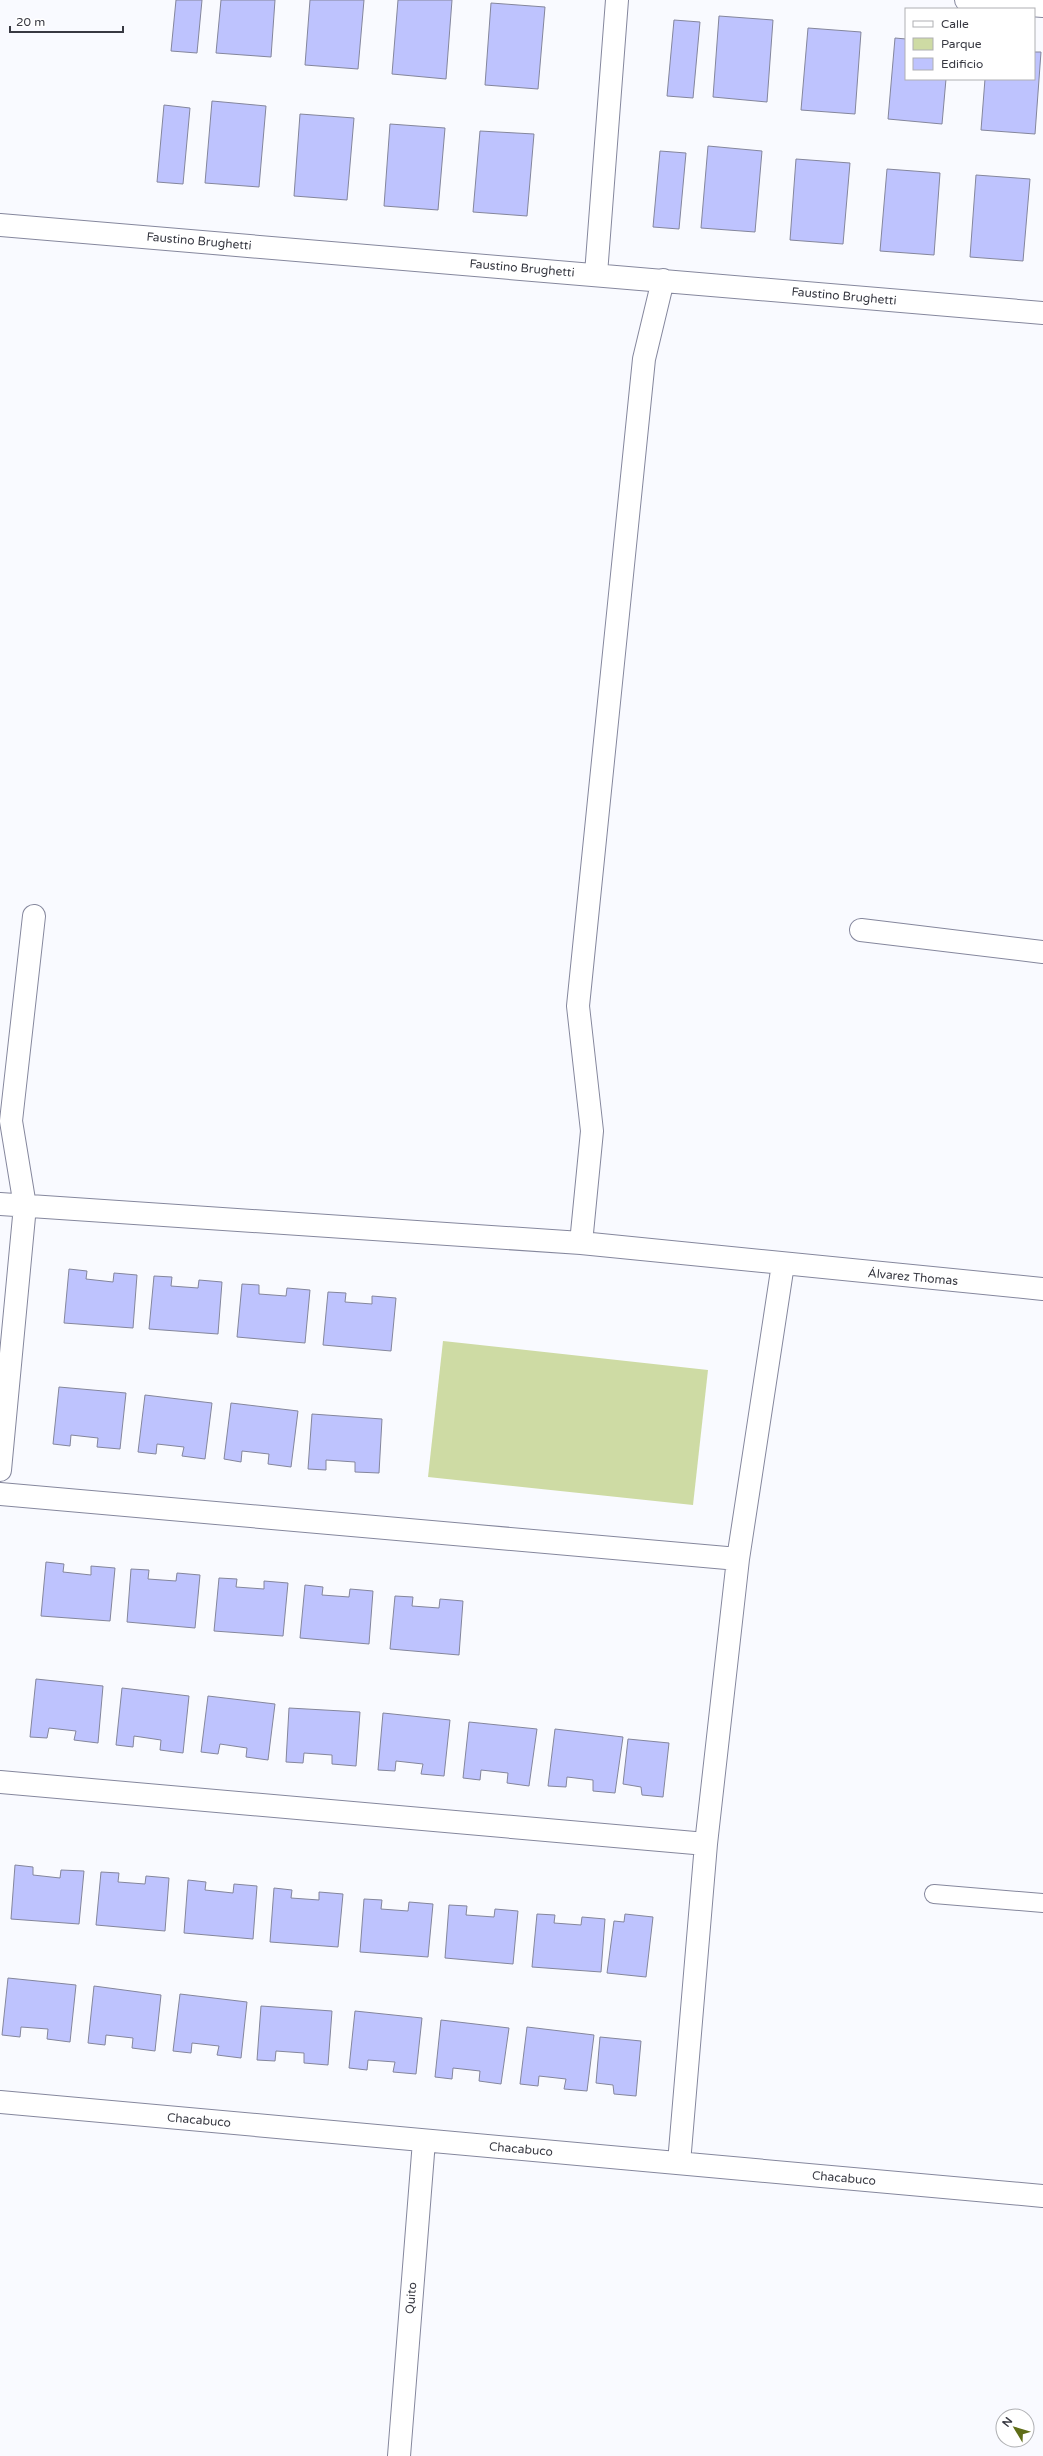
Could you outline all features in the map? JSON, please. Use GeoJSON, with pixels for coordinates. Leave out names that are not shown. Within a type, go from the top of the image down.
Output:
{"type":"FeatureCollection","features":[{"type":"Feature","properties":{"kind":"street"},"geometry":{"type":"LineString","coordinates":[[596,274],[617,0]]}},
{"type":"Feature","properties":{"kind":"street"},"geometry":{"type":"LineString","coordinates":[[966,0],[1043,6]]}},
{"type":"Feature","properties":{"kind":"street","name":"Faustino Brughetti"},"geometry":{"type":"LineString","coordinates":[[0,225],[1043,312]]}},
{"type":"Feature","properties":{"kind":"street"},"geometry":{"type":"LineString","coordinates":[[580,1243],[592,1131],[578,1006],[644,359],[663,280]]}},
{"type":"Feature","properties":{"kind":"street"},"geometry":{"type":"LineString","coordinates":[[0,1470],[24,1206],[11,1121],[34,916]]}},
{"type":"Feature","properties":{"kind":"street"},"geometry":{"type":"LineString","coordinates":[[861,930],[1043,952]]}},
{"type":"Feature","properties":{"kind":"street","name":"Álvarez Thomas"},"geometry":{"type":"LineString","coordinates":[[0,1204],[580,1243],[1043,1289]]}},
{"type":"Feature","properties":{"kind":"street"},"geometry":{"type":"LineString","coordinates":[[679,2163],[706,1844],[738,1559],[783,1264]]}},
{"type":"Feature","properties":{"kind":"street"},"geometry":{"type":"LineString","coordinates":[[0,1494],[738,1559]]}},
{"type":"Feature","properties":{"kind":"street"},"geometry":{"type":"LineString","coordinates":[[0,1782],[706,1844]]}},
{"type":"Feature","properties":{"kind":"street","name":"Chacabuco"},"geometry":{"type":"LineString","coordinates":[[0,2102],[1043,2196]]}},
{"type":"Feature","properties":{"kind":"street","name":"Quito"},"geometry":{"type":"LineString","coordinates":[[399,2456],[424,2141]]}},
{"type":"Feature","properties":{"kind":"lane"},"geometry":{"type":"LineString","coordinates":[[934,1894],[1043,1903]]}},
{"type":"Feature","properties":{"kind":"green space"},"geometry":{"type":"Polygon","coordinates":[[[443,1341],[708,1370],[693,1505],[428,1477],[443,1341]]]}},
{"type":"Feature","properties":{"kind":"building"},"geometry":{"type":"Polygon","coordinates":[[[176,0],[202,0],[197,53],[171,51],[176,0]]]}},
{"type":"Feature","properties":{"kind":"building"},"geometry":{"type":"Polygon","coordinates":[[[221,0],[275,0],[271,57],[216,53],[221,0]]]}},
{"type":"Feature","properties":{"kind":"building"},"geometry":{"type":"Polygon","coordinates":[[[310,0],[364,0],[358,69],[305,65],[310,0]]]}},
{"type":"Feature","properties":{"kind":"building"},"geometry":{"type":"Polygon","coordinates":[[[398,0],[452,0],[446,79],[392,74],[398,0]]]}},
{"type":"Feature","properties":{"kind":"building"},"geometry":{"type":"Polygon","coordinates":[[[491,3],[545,7],[538,89],[485,85],[491,3]]]}},
{"type":"Feature","properties":{"kind":"building"},"geometry":{"type":"Polygon","coordinates":[[[719,16],[773,20],[767,102],[713,97],[719,16]]]}},
{"type":"Feature","properties":{"kind":"building"},"geometry":{"type":"Polygon","coordinates":[[[674,20],[700,22],[693,98],[667,96],[674,20]]]}},
{"type":"Feature","properties":{"kind":"building"},"geometry":{"type":"Polygon","coordinates":[[[808,28],[861,32],[855,114],[801,110],[808,28]]]}},
{"type":"Feature","properties":{"kind":"building"},"geometry":{"type":"Polygon","coordinates":[[[895,38],[905,39],[905,80],[946,80],[942,124],[888,119],[895,38]]]}},
{"type":"Feature","properties":{"kind":"building"},"geometry":{"type":"Polygon","coordinates":[[[1035,52],[1041,52],[1035,134],[981,130],[985,80],[1035,80],[1035,52]]]}},
{"type":"Feature","properties":{"kind":"building"},"geometry":{"type":"Polygon","coordinates":[[[212,101],[266,106],[259,187],[205,183],[212,101]]]}},
{"type":"Feature","properties":{"kind":"building"},"geometry":{"type":"Polygon","coordinates":[[[164,105],[190,108],[183,184],[157,182],[164,105]]]}},
{"type":"Feature","properties":{"kind":"building"},"geometry":{"type":"Polygon","coordinates":[[[300,114],[354,118],[347,200],[294,196],[300,114]]]}},
{"type":"Feature","properties":{"kind":"building"},"geometry":{"type":"Polygon","coordinates":[[[390,124],[445,128],[438,210],[384,206],[390,124]]]}},
{"type":"Feature","properties":{"kind":"building"},"geometry":{"type":"Polygon","coordinates":[[[480,131],[534,134],[527,216],[473,212],[480,131]]]}},
{"type":"Feature","properties":{"kind":"building"},"geometry":{"type":"Polygon","coordinates":[[[708,146],[762,151],[755,232],[701,228],[708,146]]]}},
{"type":"Feature","properties":{"kind":"building"},"geometry":{"type":"Polygon","coordinates":[[[660,151],[686,153],[679,229],[653,227],[660,151]]]}},
{"type":"Feature","properties":{"kind":"building"},"geometry":{"type":"Polygon","coordinates":[[[796,159],[850,163],[843,244],[790,240],[796,159]]]}},
{"type":"Feature","properties":{"kind":"building"},"geometry":{"type":"Polygon","coordinates":[[[887,169],[940,173],[934,255],[880,251],[887,169]]]}},
{"type":"Feature","properties":{"kind":"building"},"geometry":{"type":"Polygon","coordinates":[[[976,175],[1030,179],[1023,261],[970,257],[976,175]]]}},
{"type":"Feature","properties":{"kind":"building"},"geometry":{"type":"Polygon","coordinates":[[[69,1269],[87,1271],[86,1279],[113,1282],[114,1273],[137,1275],[133,1328],[64,1323],[69,1269]]]}},
{"type":"Feature","properties":{"kind":"building"},"geometry":{"type":"Polygon","coordinates":[[[154,1276],[172,1277],[171,1286],[198,1288],[199,1280],[222,1282],[218,1334],[149,1329],[154,1276]]]}},
{"type":"Feature","properties":{"kind":"building"},"geometry":{"type":"Polygon","coordinates":[[[242,1284],[259,1285],[259,1294],[286,1296],[287,1288],[310,1290],[305,1343],[237,1337],[242,1284]]]}},
{"type":"Feature","properties":{"kind":"building"},"geometry":{"type":"Polygon","coordinates":[[[328,1292],[346,1293],[345,1302],[372,1304],[372,1296],[396,1298],[391,1351],[323,1345],[328,1292]]]}},
{"type":"Feature","properties":{"kind":"building"},"geometry":{"type":"Polygon","coordinates":[[[59,1387],[126,1393],[120,1449],[97,1447],[98,1438],[71,1435],[70,1446],[53,1444],[59,1387]]]}},
{"type":"Feature","properties":{"kind":"building"},"geometry":{"type":"Polygon","coordinates":[[[145,1395],[212,1403],[205,1459],[182,1456],[184,1447],[157,1444],[156,1454],[138,1452],[145,1395]]]}},
{"type":"Feature","properties":{"kind":"building"},"geometry":{"type":"Polygon","coordinates":[[[231,1403],[298,1411],[291,1467],[268,1464],[269,1454],[242,1451],[241,1462],[224,1459],[231,1403]]]}},
{"type":"Feature","properties":{"kind":"building"},"geometry":{"type":"Polygon","coordinates":[[[312,1414],[382,1419],[379,1473],[355,1472],[355,1462],[326,1460],[326,1470],[308,1469],[312,1414]]]}},
{"type":"Feature","properties":{"kind":"building"},"geometry":{"type":"Polygon","coordinates":[[[46,1562],[64,1564],[63,1572],[91,1575],[91,1566],[115,1568],[110,1621],[41,1616],[46,1562]]]}},
{"type":"Feature","properties":{"kind":"building"},"geometry":{"type":"Polygon","coordinates":[[[131,1569],[149,1570],[148,1579],[176,1581],[177,1573],[200,1575],[195,1628],[127,1622],[131,1569]]]}},
{"type":"Feature","properties":{"kind":"building"},"geometry":{"type":"Polygon","coordinates":[[[219,1578],[237,1579],[236,1587],[264,1589],[264,1581],[288,1583],[283,1636],[214,1631],[219,1578]]]}},
{"type":"Feature","properties":{"kind":"building"},"geometry":{"type":"Polygon","coordinates":[[[305,1585],[323,1587],[322,1595],[349,1597],[350,1589],[373,1591],[369,1644],[300,1638],[305,1585]]]}},
{"type":"Feature","properties":{"kind":"building"},"geometry":{"type":"Polygon","coordinates":[[[395,1596],[413,1597],[412,1606],[439,1608],[440,1599],[463,1601],[459,1655],[390,1649],[395,1596]]]}},
{"type":"Feature","properties":{"kind":"building"},"geometry":{"type":"Polygon","coordinates":[[[36,1679],[103,1686],[98,1743],[74,1740],[76,1731],[49,1728],[47,1738],[30,1737],[36,1679]]]}},
{"type":"Feature","properties":{"kind":"building"},"geometry":{"type":"Polygon","coordinates":[[[122,1688],[189,1696],[183,1753],[160,1750],[161,1740],[134,1736],[133,1747],[116,1745],[122,1688]]]}},
{"type":"Feature","properties":{"kind":"building"},"geometry":{"type":"Polygon","coordinates":[[[208,1696],[275,1704],[268,1760],[246,1757],[247,1748],[220,1744],[218,1754],[201,1752],[208,1696]]]}},
{"type":"Feature","properties":{"kind":"building"},"geometry":{"type":"Polygon","coordinates":[[[289,1708],[360,1712],[356,1766],[332,1764],[332,1755],[304,1753],[303,1763],[286,1762],[289,1708]]]}},
{"type":"Feature","properties":{"kind":"building"},"geometry":{"type":"Polygon","coordinates":[[[383,1713],[450,1720],[444,1776],[421,1774],[423,1764],[396,1761],[395,1771],[378,1770],[383,1713]]]}},
{"type":"Feature","properties":{"kind":"building"},"geometry":{"type":"Polygon","coordinates":[[[469,1722],[537,1729],[529,1786],[507,1783],[508,1773],[481,1770],[480,1780],[463,1778],[469,1722]]]}},
{"type":"Feature","properties":{"kind":"building"},"geometry":{"type":"Polygon","coordinates":[[[555,1729],[623,1737],[615,1793],[593,1791],[593,1780],[567,1777],[566,1787],[548,1786],[555,1729]]]}},
{"type":"Feature","properties":{"kind":"building"},"geometry":{"type":"Polygon","coordinates":[[[628,1739],[669,1743],[663,1797],[642,1795],[641,1787],[623,1784],[628,1739]]]}},
{"type":"Feature","properties":{"kind":"building"},"geometry":{"type":"Polygon","coordinates":[[[15,1865],[33,1867],[33,1875],[60,1878],[61,1870],[84,1871],[79,1924],[11,1919],[15,1865]]]}},
{"type":"Feature","properties":{"kind":"building"},"geometry":{"type":"Polygon","coordinates":[[[101,1872],[119,1873],[118,1882],[145,1884],[146,1876],[169,1878],[165,1931],[96,1925],[101,1872]]]}},
{"type":"Feature","properties":{"kind":"building"},"geometry":{"type":"Polygon","coordinates":[[[188,1880],[206,1882],[205,1890],[233,1893],[234,1884],[257,1886],[253,1939],[184,1933],[188,1880]]]}},
{"type":"Feature","properties":{"kind":"building"},"geometry":{"type":"Polygon","coordinates":[[[274,1888],[292,1890],[291,1898],[319,1900],[319,1892],[343,1894],[338,1947],[270,1942],[274,1888]]]}},
{"type":"Feature","properties":{"kind":"building"},"geometry":{"type":"Polygon","coordinates":[[[364,1899],[382,1900],[381,1909],[408,1911],[409,1902],[433,1904],[428,1957],[360,1952],[364,1899]]]}},
{"type":"Feature","properties":{"kind":"building"},"geometry":{"type":"Polygon","coordinates":[[[449,1905],[467,1906],[466,1915],[494,1917],[495,1909],[518,1911],[513,1964],[445,1958],[449,1905]]]}},
{"type":"Feature","properties":{"kind":"building"},"geometry":{"type":"Polygon","coordinates":[[[537,1914],[555,1915],[554,1923],[581,1925],[582,1917],[605,1919],[601,1972],[532,1967],[537,1914]]]}},
{"type":"Feature","properties":{"kind":"building"},"geometry":{"type":"Polygon","coordinates":[[[625,1914],[653,1917],[646,1977],[607,1973],[614,1921],[624,1922],[625,1914]]]}},
{"type":"Feature","properties":{"kind":"building"},"geometry":{"type":"Polygon","coordinates":[[[8,1978],[76,1985],[70,2042],[47,2039],[48,2029],[21,2027],[20,2037],[2,2035],[8,1978]]]}},
{"type":"Feature","properties":{"kind":"building"},"geometry":{"type":"Polygon","coordinates":[[[94,1986],[161,1995],[155,2051],[132,2048],[133,2038],[106,2035],[105,2045],[88,2043],[94,1986]]]}},
{"type":"Feature","properties":{"kind":"building"},"geometry":{"type":"Polygon","coordinates":[[[180,1994],[247,2002],[241,2058],[217,2055],[219,2046],[192,2043],[191,2053],[173,2051],[180,1994]]]}},
{"type":"Feature","properties":{"kind":"building"},"geometry":{"type":"Polygon","coordinates":[[[261,2006],[332,2011],[328,2065],[304,2063],[304,2053],[276,2051],[275,2061],[257,2060],[261,2006]]]}},
{"type":"Feature","properties":{"kind":"building"},"geometry":{"type":"Polygon","coordinates":[[[355,2011],[422,2018],[416,2074],[393,2072],[395,2062],[368,2060],[367,2070],[349,2068],[355,2011]]]}},
{"type":"Feature","properties":{"kind":"building"},"geometry":{"type":"Polygon","coordinates":[[[441,2020],[509,2028],[501,2084],[479,2081],[480,2071],[453,2068],[452,2079],[435,2077],[441,2020]]]}},
{"type":"Feature","properties":{"kind":"building"},"geometry":{"type":"Polygon","coordinates":[[[527,2027],[594,2035],[587,2091],[564,2089],[566,2079],[539,2076],[538,2086],[520,2084],[527,2027]]]}},
{"type":"Feature","properties":{"kind":"building"},"geometry":{"type":"Polygon","coordinates":[[[600,2037],[641,2041],[636,2096],[614,2094],[613,2085],[596,2083],[600,2037]]]}}]}
